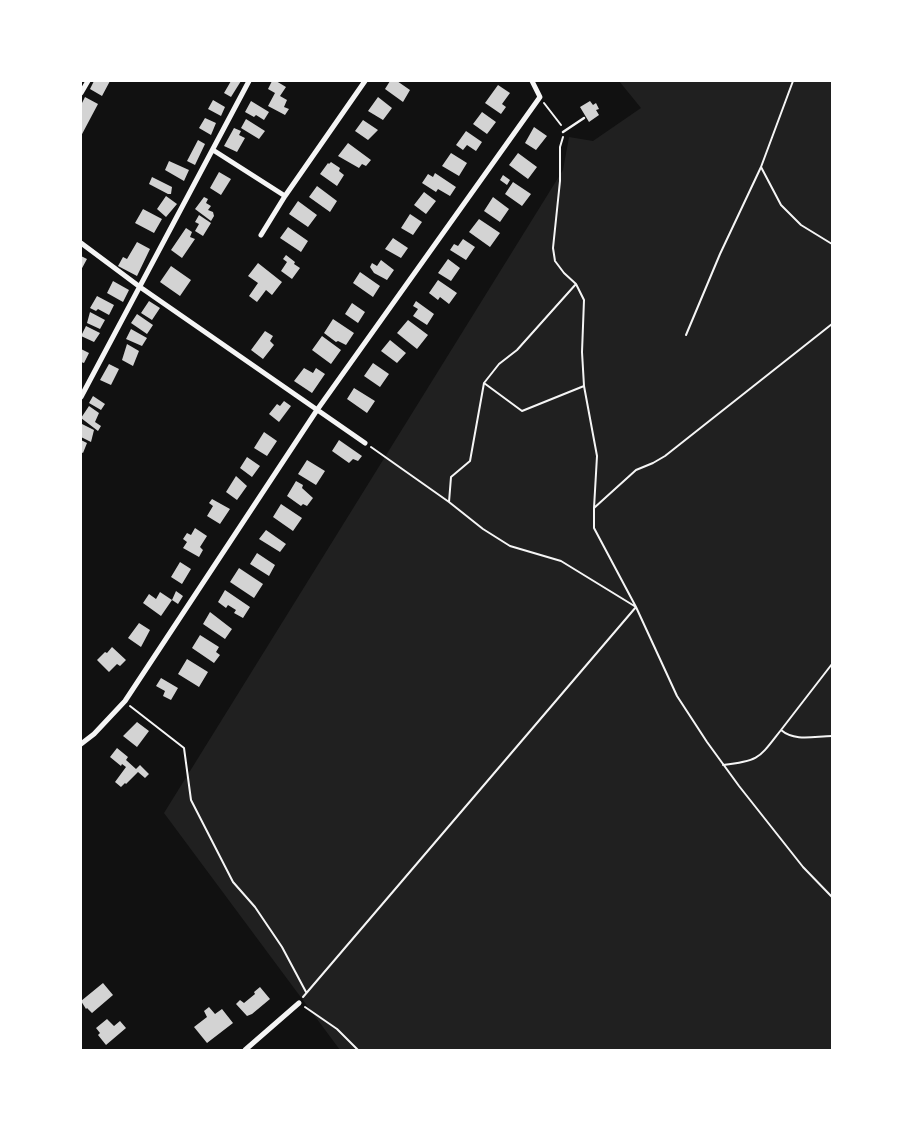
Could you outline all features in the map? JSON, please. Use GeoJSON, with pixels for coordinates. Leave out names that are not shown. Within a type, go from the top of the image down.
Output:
{"type":"FeatureCollection","features":[{"type":"Feature","properties":{"kind":"street"},"geometry":{"type":"LineString","coordinates":[[81,93],[88,81]]}},
{"type":"Feature","properties":{"kind":"street"},"geometry":{"type":"LineString","coordinates":[[81,397],[249,81]]}},
{"type":"Feature","properties":{"kind":"street"},"geometry":{"type":"LineString","coordinates":[[261,235],[285,196],[365,81]]}},
{"type":"Feature","properties":{"kind":"street"},"geometry":{"type":"LineString","coordinates":[[81,744],[94,734],[125,701],[317,410],[540,98],[532,81]]}},
{"type":"Feature","properties":{"kind":"street"},"geometry":{"type":"LineString","coordinates":[[213,150],[285,196]]}},
{"type":"Feature","properties":{"kind":"street"},"geometry":{"type":"LineString","coordinates":[[81,242],[140,287],[365,443]]}},
{"type":"Feature","properties":{"kind":"street"},"geometry":{"type":"LineString","coordinates":[[245,1050],[299,1003]]}},
{"type":"Feature","properties":{"kind":"lane"},"geometry":{"type":"LineString","coordinates":[[562,132],[584,118]]}},
{"type":"Feature","properties":{"kind":"path"},"geometry":{"type":"LineString","coordinates":[[686,335],[720,254],[761,167],[793,81]]}},
{"type":"Feature","properties":{"kind":"path"},"geometry":{"type":"LineString","coordinates":[[540,98],[562,126],[560,181],[552,248],[555,261],[576,284],[584,300],[582,352],[584,386],[597,456],[594,528],[636,608],[677,696],[706,742],[802,867],[832,897]]}},
{"type":"Feature","properties":{"kind":"path"},"geometry":{"type":"LineString","coordinates":[[761,167],[781,205],[801,225],[824,241],[832,244]]}},
{"type":"Feature","properties":{"kind":"path"},"geometry":{"type":"LineString","coordinates":[[449,502],[451,477],[470,461],[484,383],[499,364],[517,350],[576,284]]}},
{"type":"Feature","properties":{"kind":"path"},"geometry":{"type":"LineString","coordinates":[[594,508],[636,470],[654,463],[665,456],[832,324]]}},
{"type":"Feature","properties":{"kind":"path"},"geometry":{"type":"LineString","coordinates":[[484,383],[522,411],[584,386]]}},
{"type":"Feature","properties":{"kind":"path"},"geometry":{"type":"LineString","coordinates":[[365,443],[449,502],[483,529],[510,546],[561,561],[636,608]]}},
{"type":"Feature","properties":{"kind":"path"},"geometry":{"type":"LineString","coordinates":[[358,1050],[337,1028],[299,1003],[636,608]]}},
{"type":"Feature","properties":{"kind":"path"},"geometry":{"type":"LineString","coordinates":[[724,765],[747,762],[760,756],[832,664]]}},
{"type":"Feature","properties":{"kind":"path"},"geometry":{"type":"LineString","coordinates":[[125,701],[184,748],[191,800],[233,882],[255,907],[282,947],[306,993]]}},
{"type":"Feature","properties":{"kind":"path"},"geometry":{"type":"LineString","coordinates":[[781,730],[796,738],[832,736]]}},
{"type":"Feature","properties":{"kind":"shaded area"},"geometry":{"type":"Polygon","coordinates":[[[619,81],[832,81],[832,1050],[340,1050],[164,813],[563,170],[569,137],[593,141],[641,108],[619,81]]]}},
{"type":"Feature","properties":{"kind":"building"},"geometry":{"type":"Polygon","coordinates":[[[94,81],[110,81],[102,96],[90,89],[94,81]]]}},
{"type":"Feature","properties":{"kind":"building"},"geometry":{"type":"Polygon","coordinates":[[[231,81],[241,81],[231,97],[224,93],[231,81]]]}},
{"type":"Feature","properties":{"kind":"building"},"geometry":{"type":"Polygon","coordinates":[[[272,81],[276,81],[286,87],[280,96],[287,100],[284,107],[289,109],[285,115],[268,106],[275,93],[268,89],[272,81]]]}},
{"type":"Feature","properties":{"kind":"building"},"geometry":{"type":"Polygon","coordinates":[[[390,81],[397,81],[410,90],[403,102],[385,89],[390,81]]]}},
{"type":"Feature","properties":{"kind":"building"},"geometry":{"type":"Polygon","coordinates":[[[498,85],[510,93],[502,104],[506,107],[501,114],[485,103],[498,85]]]}},
{"type":"Feature","properties":{"kind":"building"},"geometry":{"type":"Polygon","coordinates":[[[85,97],[98,104],[81,136],[81,105],[85,97]]]}},
{"type":"Feature","properties":{"kind":"building"},"geometry":{"type":"Polygon","coordinates":[[[378,97],[392,108],[383,120],[368,111],[378,97]]]}},
{"type":"Feature","properties":{"kind":"building"},"geometry":{"type":"Polygon","coordinates":[[[213,100],[225,107],[221,116],[208,109],[213,100]]]}},
{"type":"Feature","properties":{"kind":"building"},"geometry":{"type":"Polygon","coordinates":[[[251,101],[269,112],[264,120],[256,115],[254,117],[245,112],[251,101]]]}},
{"type":"Feature","properties":{"kind":"building"},"geometry":{"type":"Polygon","coordinates":[[[590,101],[593,105],[596,103],[599,109],[596,110],[599,115],[589,122],[580,107],[590,101]]]}},
{"type":"Feature","properties":{"kind":"building"},"geometry":{"type":"Polygon","coordinates":[[[482,112],[496,122],[487,134],[473,124],[482,112]]]}},
{"type":"Feature","properties":{"kind":"building"},"geometry":{"type":"Polygon","coordinates":[[[205,118],[216,123],[211,135],[199,128],[205,118]]]}},
{"type":"Feature","properties":{"kind":"building"},"geometry":{"type":"Polygon","coordinates":[[[246,119],[265,131],[259,139],[241,128],[246,119]]]}},
{"type":"Feature","properties":{"kind":"building"},"geometry":{"type":"Polygon","coordinates":[[[363,120],[378,130],[368,140],[355,131],[363,120]]]}},
{"type":"Feature","properties":{"kind":"building"},"geometry":{"type":"Polygon","coordinates":[[[534,127],[547,136],[536,150],[525,143],[534,127]]]}},
{"type":"Feature","properties":{"kind":"building"},"geometry":{"type":"Polygon","coordinates":[[[234,128],[241,131],[239,135],[245,138],[237,152],[224,146],[234,128]]]}},
{"type":"Feature","properties":{"kind":"building"},"geometry":{"type":"Polygon","coordinates":[[[466,131],[482,142],[476,151],[467,145],[463,150],[456,145],[466,131]]]}},
{"type":"Feature","properties":{"kind":"building"},"geometry":{"type":"Polygon","coordinates":[[[198,140],[205,144],[195,165],[187,161],[198,140]]]}},
{"type":"Feature","properties":{"kind":"building"},"geometry":{"type":"Polygon","coordinates":[[[348,143],[371,160],[366,166],[362,164],[359,168],[338,156],[348,143]]]}},
{"type":"Feature","properties":{"kind":"building"},"geometry":{"type":"Polygon","coordinates":[[[451,153],[467,163],[459,176],[442,166],[451,153]]]}},
{"type":"Feature","properties":{"kind":"building"},"geometry":{"type":"Polygon","coordinates":[[[518,153],[537,167],[528,179],[509,165],[518,153]]]}},
{"type":"Feature","properties":{"kind":"building"},"geometry":{"type":"Polygon","coordinates":[[[169,161],[189,170],[184,181],[165,170],[169,161]]]}},
{"type":"Feature","properties":{"kind":"building"},"geometry":{"type":"Polygon","coordinates":[[[331,162],[340,168],[339,171],[344,175],[337,186],[320,174],[328,163],[331,162]]]}},
{"type":"Feature","properties":{"kind":"building"},"geometry":{"type":"Polygon","coordinates":[[[219,172],[231,179],[221,195],[210,188],[219,172]]]}},
{"type":"Feature","properties":{"kind":"building"},"geometry":{"type":"Polygon","coordinates":[[[435,173],[456,187],[450,196],[438,189],[436,192],[422,183],[428,174],[433,177],[435,173]]]}},
{"type":"Feature","properties":{"kind":"building"},"geometry":{"type":"Polygon","coordinates":[[[503,175],[510,180],[507,185],[500,180],[503,175]]]}},
{"type":"Feature","properties":{"kind":"building"},"geometry":{"type":"Polygon","coordinates":[[[152,177],[172,187],[171,194],[149,184],[152,177]]]}},
{"type":"Feature","properties":{"kind":"building"},"geometry":{"type":"Polygon","coordinates":[[[513,182],[531,194],[522,206],[505,194],[513,182]]]}},
{"type":"Feature","properties":{"kind":"building"},"geometry":{"type":"Polygon","coordinates":[[[317,186],[337,201],[330,212],[309,197],[317,186]]]}},
{"type":"Feature","properties":{"kind":"building"},"geometry":{"type":"Polygon","coordinates":[[[424,192],[436,201],[426,214],[414,205],[424,192]]]}},
{"type":"Feature","properties":{"kind":"building"},"geometry":{"type":"Polygon","coordinates":[[[166,196],[177,204],[166,217],[157,209],[166,196]]]}},
{"type":"Feature","properties":{"kind":"building"},"geometry":{"type":"Polygon","coordinates":[[[204,197],[208,199],[206,203],[211,206],[208,210],[213,212],[214,216],[211,221],[195,209],[204,197]]]}},
{"type":"Feature","properties":{"kind":"building"},"geometry":{"type":"Polygon","coordinates":[[[493,197],[509,209],[500,222],[484,211],[493,197]]]}},
{"type":"Feature","properties":{"kind":"building"},"geometry":{"type":"Polygon","coordinates":[[[298,201],[317,215],[308,227],[289,214],[298,201]]]}},
{"type":"Feature","properties":{"kind":"building"},"geometry":{"type":"Polygon","coordinates":[[[143,209],[162,219],[154,233],[135,223],[143,209]]]}},
{"type":"Feature","properties":{"kind":"building"},"geometry":{"type":"Polygon","coordinates":[[[410,214],[422,222],[413,235],[401,228],[410,214]]]}},
{"type":"Feature","properties":{"kind":"building"},"geometry":{"type":"Polygon","coordinates":[[[199,215],[211,223],[203,236],[195,231],[199,224],[195,222],[199,215]]]}},
{"type":"Feature","properties":{"kind":"building"},"geometry":{"type":"Polygon","coordinates":[[[479,219],[500,233],[490,247],[469,232],[479,219]]]}},
{"type":"Feature","properties":{"kind":"building"},"geometry":{"type":"Polygon","coordinates":[[[288,227],[308,241],[301,252],[280,238],[288,227]]]}},
{"type":"Feature","properties":{"kind":"building"},"geometry":{"type":"Polygon","coordinates":[[[186,228],[192,232],[190,237],[195,239],[182,258],[171,250],[186,228]]]}},
{"type":"Feature","properties":{"kind":"building"},"geometry":{"type":"Polygon","coordinates":[[[393,238],[408,248],[401,258],[385,249],[393,238]]]}},
{"type":"Feature","properties":{"kind":"building"},"geometry":{"type":"Polygon","coordinates":[[[463,239],[475,247],[466,260],[450,250],[454,244],[458,246],[463,239]]]}},
{"type":"Feature","properties":{"kind":"building"},"geometry":{"type":"Polygon","coordinates":[[[137,242],[150,249],[137,276],[118,266],[123,257],[127,259],[137,242]]]}},
{"type":"Feature","properties":{"kind":"building"},"geometry":{"type":"Polygon","coordinates":[[[286,255],[300,268],[292,279],[281,271],[287,262],[283,259],[286,255]]]}},
{"type":"Feature","properties":{"kind":"building"},"geometry":{"type":"Polygon","coordinates":[[[81,256],[87,259],[81,270],[81,256]]]}},
{"type":"Feature","properties":{"kind":"building"},"geometry":{"type":"Polygon","coordinates":[[[448,259],[460,268],[451,281],[438,273],[448,259]]]}},
{"type":"Feature","properties":{"kind":"building"},"geometry":{"type":"Polygon","coordinates":[[[381,260],[394,270],[387,280],[374,273],[370,267],[372,263],[377,266],[381,260]]]}},
{"type":"Feature","properties":{"kind":"building"},"geometry":{"type":"Polygon","coordinates":[[[258,263],[282,282],[272,295],[266,290],[257,302],[249,296],[258,283],[248,276],[258,263]]]}},
{"type":"Feature","properties":{"kind":"building"},"geometry":{"type":"Polygon","coordinates":[[[171,266],[191,280],[180,296],[160,282],[171,266]]]}},
{"type":"Feature","properties":{"kind":"building"},"geometry":{"type":"Polygon","coordinates":[[[360,272],[380,286],[373,297],[353,283],[360,272]]]}},
{"type":"Feature","properties":{"kind":"building"},"geometry":{"type":"Polygon","coordinates":[[[438,280],[457,293],[449,304],[440,297],[438,300],[429,293],[438,280]]]}},
{"type":"Feature","properties":{"kind":"building"},"geometry":{"type":"Polygon","coordinates":[[[113,281],[129,290],[123,302],[107,293],[113,281]]]}},
{"type":"Feature","properties":{"kind":"building"},"geometry":{"type":"Polygon","coordinates":[[[97,296],[114,305],[109,315],[98,309],[96,311],[90,308],[97,296]]]}},
{"type":"Feature","properties":{"kind":"building"},"geometry":{"type":"Polygon","coordinates":[[[149,301],[160,308],[152,320],[141,313],[149,301]]]}},
{"type":"Feature","properties":{"kind":"building"},"geometry":{"type":"Polygon","coordinates":[[[416,301],[434,314],[427,325],[413,316],[418,309],[413,306],[416,301]]]}},
{"type":"Feature","properties":{"kind":"building"},"geometry":{"type":"Polygon","coordinates":[[[352,303],[365,312],[358,323],[345,314],[352,303]]]}},
{"type":"Feature","properties":{"kind":"building"},"geometry":{"type":"Polygon","coordinates":[[[90,312],[105,320],[100,329],[87,323],[90,312]]]}},
{"type":"Feature","properties":{"kind":"building"},"geometry":{"type":"Polygon","coordinates":[[[137,314],[153,325],[147,334],[131,323],[137,314]]]}},
{"type":"Feature","properties":{"kind":"building"},"geometry":{"type":"Polygon","coordinates":[[[333,319],[354,333],[346,345],[338,341],[336,342],[324,333],[333,319]]]}},
{"type":"Feature","properties":{"kind":"building"},"geometry":{"type":"Polygon","coordinates":[[[408,320],[428,335],[417,349],[397,333],[408,320]]]}},
{"type":"Feature","properties":{"kind":"building"},"geometry":{"type":"Polygon","coordinates":[[[86,326],[100,333],[94,342],[81,336],[86,326]]]}},
{"type":"Feature","properties":{"kind":"building"},"geometry":{"type":"Polygon","coordinates":[[[131,329],[147,338],[142,346],[126,339],[131,329]]]}},
{"type":"Feature","properties":{"kind":"building"},"geometry":{"type":"Polygon","coordinates":[[[265,331],[273,336],[270,341],[274,345],[263,359],[251,350],[265,331]]]}},
{"type":"Feature","properties":{"kind":"building"},"geometry":{"type":"Polygon","coordinates":[[[322,336],[341,350],[331,364],[312,350],[322,336]]]}},
{"type":"Feature","properties":{"kind":"building"},"geometry":{"type":"Polygon","coordinates":[[[390,340],[406,353],[397,363],[381,351],[390,340]]]}},
{"type":"Feature","properties":{"kind":"building"},"geometry":{"type":"Polygon","coordinates":[[[127,344],[139,351],[133,366],[122,360],[127,344]]]}},
{"type":"Feature","properties":{"kind":"building"},"geometry":{"type":"Polygon","coordinates":[[[81,349],[89,353],[84,363],[81,362],[81,349]]]}},
{"type":"Feature","properties":{"kind":"building"},"geometry":{"type":"Polygon","coordinates":[[[373,363],[389,374],[380,387],[364,376],[373,363]]]}},
{"type":"Feature","properties":{"kind":"building"},"geometry":{"type":"Polygon","coordinates":[[[109,364],[119,369],[111,385],[100,380],[109,364]]]}},
{"type":"Feature","properties":{"kind":"building"},"geometry":{"type":"Polygon","coordinates":[[[304,368],[313,373],[316,368],[325,374],[312,393],[294,381],[304,368]]]}},
{"type":"Feature","properties":{"kind":"building"},"geometry":{"type":"Polygon","coordinates":[[[354,388],[375,401],[367,413],[347,399],[354,388]]]}},
{"type":"Feature","properties":{"kind":"building"},"geometry":{"type":"Polygon","coordinates":[[[93,396],[105,404],[101,410],[89,403],[93,396]]]}},
{"type":"Feature","properties":{"kind":"building"},"geometry":{"type":"Polygon","coordinates":[[[284,401],[291,406],[279,422],[269,414],[277,404],[280,406],[284,401]]]}},
{"type":"Feature","properties":{"kind":"building"},"geometry":{"type":"Polygon","coordinates":[[[89,406],[99,413],[95,422],[101,426],[98,431],[81,418],[89,406]]]}},
{"type":"Feature","properties":{"kind":"building"},"geometry":{"type":"Polygon","coordinates":[[[82,424],[94,430],[91,442],[81,437],[82,424]]]}},
{"type":"Feature","properties":{"kind":"building"},"geometry":{"type":"Polygon","coordinates":[[[264,432],[277,441],[267,456],[254,448],[264,432]]]}},
{"type":"Feature","properties":{"kind":"building"},"geometry":{"type":"Polygon","coordinates":[[[81,440],[87,443],[83,453],[81,452],[81,440]]]}},
{"type":"Feature","properties":{"kind":"building"},"geometry":{"type":"Polygon","coordinates":[[[339,440],[362,456],[358,461],[353,459],[349,463],[332,451],[339,440]]]}},
{"type":"Feature","properties":{"kind":"building"},"geometry":{"type":"Polygon","coordinates":[[[247,457],[260,466],[252,477],[240,468],[247,457]]]}},
{"type":"Feature","properties":{"kind":"building"},"geometry":{"type":"Polygon","coordinates":[[[307,460],[325,471],[316,485],[298,474],[307,460]]]}},
{"type":"Feature","properties":{"kind":"building"},"geometry":{"type":"Polygon","coordinates":[[[236,476],[247,486],[237,500],[226,492],[236,476]]]}},
{"type":"Feature","properties":{"kind":"building"},"geometry":{"type":"Polygon","coordinates":[[[296,481],[303,485],[302,488],[313,498],[307,506],[303,504],[301,506],[287,496],[296,481]]]}},
{"type":"Feature","properties":{"kind":"building"},"geometry":{"type":"Polygon","coordinates":[[[212,499],[230,509],[220,524],[207,516],[213,506],[209,503],[212,499]]]}},
{"type":"Feature","properties":{"kind":"building"},"geometry":{"type":"Polygon","coordinates":[[[281,504],[302,518],[293,531],[273,517],[281,504]]]}},
{"type":"Feature","properties":{"kind":"building"},"geometry":{"type":"Polygon","coordinates":[[[195,528],[207,536],[200,547],[203,550],[199,557],[183,548],[187,542],[183,539],[187,533],[191,535],[195,528]]]}},
{"type":"Feature","properties":{"kind":"building"},"geometry":{"type":"Polygon","coordinates":[[[266,530],[286,544],[280,552],[259,539],[266,530]]]}},
{"type":"Feature","properties":{"kind":"building"},"geometry":{"type":"Polygon","coordinates":[[[257,553],[275,565],[269,576],[250,564],[257,553]]]}},
{"type":"Feature","properties":{"kind":"building"},"geometry":{"type":"Polygon","coordinates":[[[180,562],[191,569],[182,584],[171,577],[180,562]]]}},
{"type":"Feature","properties":{"kind":"building"},"geometry":{"type":"Polygon","coordinates":[[[239,568],[263,584],[254,598],[230,582],[239,568]]]}},
{"type":"Feature","properties":{"kind":"building"},"geometry":{"type":"Polygon","coordinates":[[[225,590],[250,607],[243,618],[234,613],[236,610],[228,605],[226,608],[218,602],[225,590]]]}},
{"type":"Feature","properties":{"kind":"building"},"geometry":{"type":"Polygon","coordinates":[[[176,591],[183,596],[178,604],[172,600],[176,591]]]}},
{"type":"Feature","properties":{"kind":"building"},"geometry":{"type":"Polygon","coordinates":[[[160,592],[172,600],[161,616],[143,603],[149,594],[156,599],[160,592]]]}},
{"type":"Feature","properties":{"kind":"building"},"geometry":{"type":"Polygon","coordinates":[[[210,612],[232,629],[225,639],[203,624],[210,612]]]}},
{"type":"Feature","properties":{"kind":"building"},"geometry":{"type":"Polygon","coordinates":[[[139,623],[150,630],[141,647],[128,638],[139,623]]]}},
{"type":"Feature","properties":{"kind":"building"},"geometry":{"type":"Polygon","coordinates":[[[200,635],[219,647],[216,652],[220,655],[214,663],[192,648],[200,635]]]}},
{"type":"Feature","properties":{"kind":"building"},"geometry":{"type":"Polygon","coordinates":[[[112,647],[126,660],[120,666],[117,664],[109,672],[97,660],[112,647]]]}},
{"type":"Feature","properties":{"kind":"building"},"geometry":{"type":"Polygon","coordinates":[[[187,659],[208,672],[199,687],[178,674],[187,659]]]}},
{"type":"Feature","properties":{"kind":"building"},"geometry":{"type":"Polygon","coordinates":[[[161,678],[178,688],[171,700],[163,696],[165,691],[156,686],[161,678]]]}},
{"type":"Feature","properties":{"kind":"building"},"geometry":{"type":"Polygon","coordinates":[[[137,722],[149,731],[137,747],[123,736],[137,722]]]}},
{"type":"Feature","properties":{"kind":"building"},"geometry":{"type":"Polygon","coordinates":[[[117,748],[128,757],[126,760],[136,769],[140,765],[149,774],[145,778],[138,772],[121,787],[115,782],[126,767],[122,764],[121,766],[110,757],[117,748]]]}},
{"type":"Feature","properties":{"kind":"building"},"geometry":{"type":"Polygon","coordinates":[[[103,983],[113,995],[92,1013],[86,1009],[81,1001],[103,983]]]}},
{"type":"Feature","properties":{"kind":"building"},"geometry":{"type":"Polygon","coordinates":[[[260,987],[270,999],[247,1016],[236,1004],[240,1000],[244,1003],[260,987]]]}},
{"type":"Feature","properties":{"kind":"building"},"geometry":{"type":"Polygon","coordinates":[[[209,1007],[215,1014],[222,1009],[233,1023],[207,1043],[194,1027],[207,1017],[204,1011],[209,1007]]]}},
{"type":"Feature","properties":{"kind":"building"},"geometry":{"type":"Polygon","coordinates":[[[107,1019],[114,1026],[120,1021],[126,1028],[106,1045],[98,1035],[100,1033],[96,1028],[107,1019]]]}}]}
